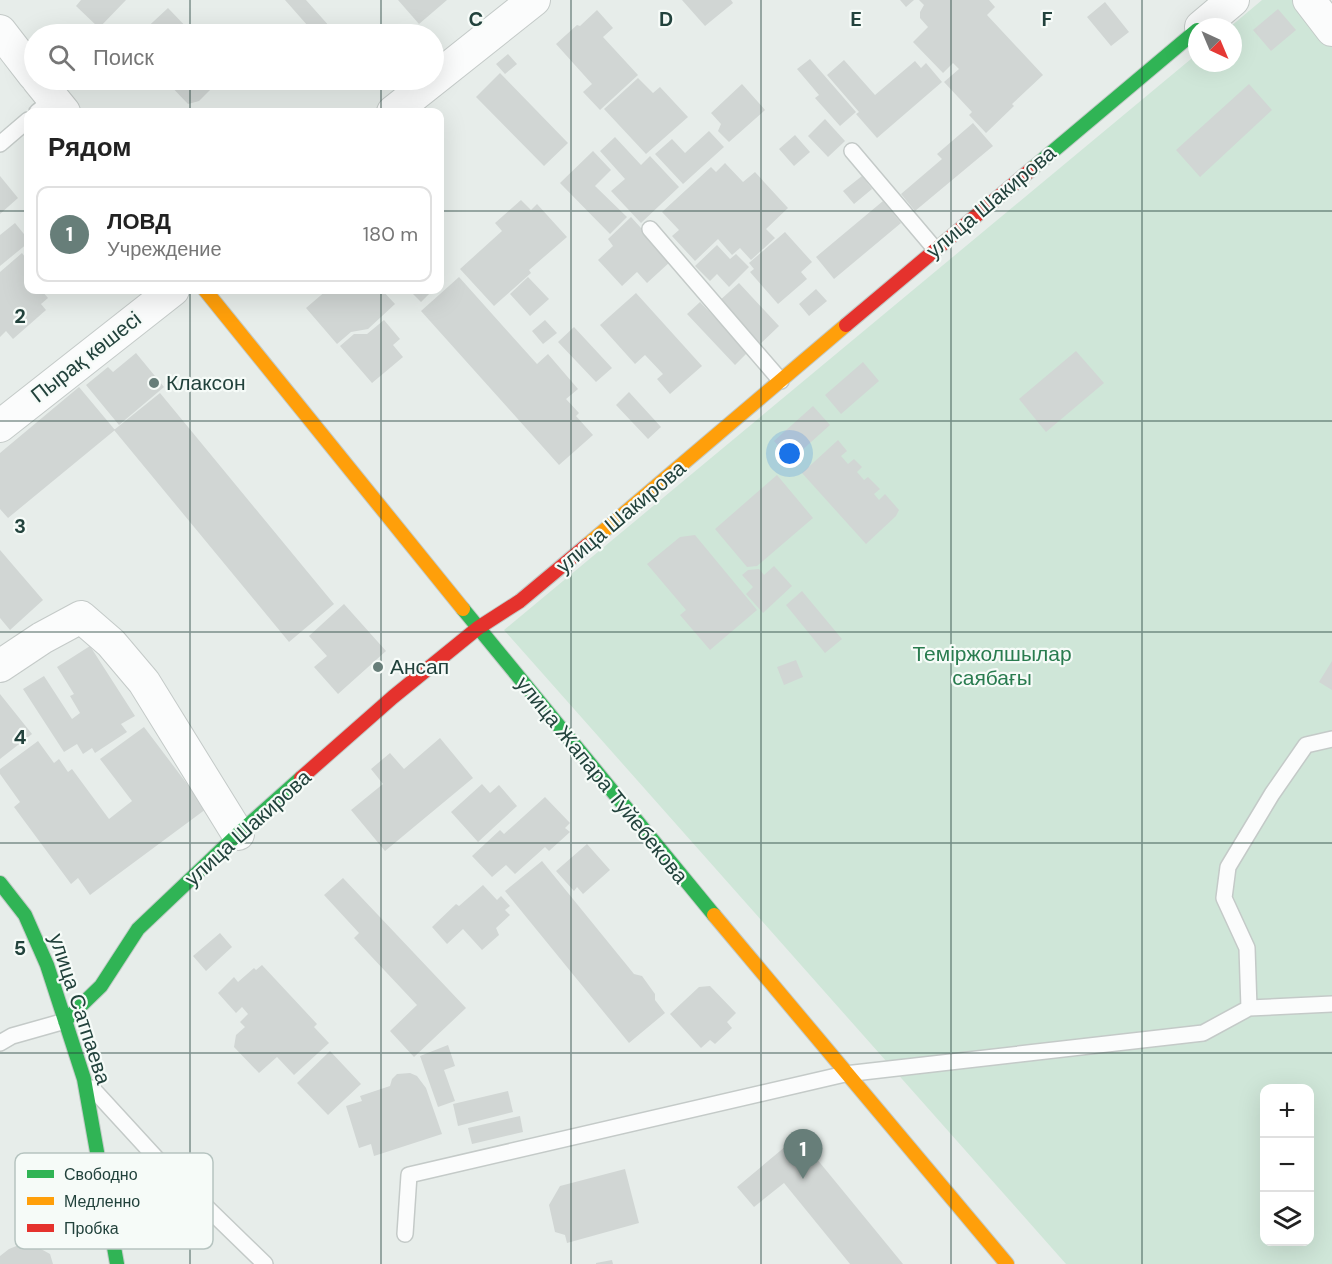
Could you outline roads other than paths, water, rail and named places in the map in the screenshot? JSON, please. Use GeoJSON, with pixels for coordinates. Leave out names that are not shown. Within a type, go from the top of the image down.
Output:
{"type":"FeatureCollection","features":[{"type":"Feature","properties":{"kind":"street"},"geometry":{"type":"LineString","coordinates":[[444,71],[534,0]]}},
{"type":"Feature","properties":{"kind":"street"},"geometry":{"type":"LineString","coordinates":[[1212,18],[1233,0]]}},
{"type":"Feature","properties":{"kind":"street"},"geometry":{"type":"LineString","coordinates":[[1309,0],[1332,30]]}},
{"type":"Feature","properties":{"kind":"street"},"geometry":{"type":"LineString","coordinates":[[0,31],[24,66]]}},
{"type":"Feature","properties":{"kind":"street","name":"улица Шакирова"},"geometry":{"type":"LineString","coordinates":[[64,1021],[101,986],[138,929],[238,834],[393,697],[478,628],[520,601],[1188,38]]}},
{"type":"Feature","properties":{"kind":"street"},"geometry":{"type":"LineString","coordinates":[[398,108],[421,90]]}},
{"type":"Feature","properties":{"kind":"street","name":"Пырақ көшесі"},"geometry":{"type":"LineString","coordinates":[[0,426],[168,294]]}},
{"type":"Feature","properties":{"kind":"street","name":"улица Жапара Туйебекова"},"geometry":{"type":"LineString","coordinates":[[208,294],[478,628],[845,1074],[1007,1264]]}},
{"type":"Feature","properties":{"kind":"street"},"geometry":{"type":"LineString","coordinates":[[0,666],[42,638],[81,617],[111,643],[144,682],[238,834]]}},
{"type":"Feature","properties":{"kind":"street","name":"улица Сатпаева"},"geometry":{"type":"LineString","coordinates":[[0,883],[25,915],[47,965],[84,1079],[97,1153]]}},
{"type":"Feature","properties":{"kind":"street","name":"улица Сатпаева"},"geometry":{"type":"LineString","coordinates":[[114,1249],[117,1264]]}},
{"type":"Feature","properties":{"kind":"lane"},"geometry":{"type":"LineString","coordinates":[[0,144],[24,123]]}},
{"type":"Feature","properties":{"kind":"lane"},"geometry":{"type":"LineString","coordinates":[[852,151],[935,249]]}},
{"type":"Feature","properties":{"kind":"lane"},"geometry":{"type":"LineString","coordinates":[[650,229],[781,381]]}},
{"type":"Feature","properties":{"kind":"lane"},"geometry":{"type":"LineString","coordinates":[[1249,1008],[1246,948],[1224,898],[1228,867],[1272,794],[1306,745],[1332,739]]}},
{"type":"Feature","properties":{"kind":"lane"},"geometry":{"type":"LineString","coordinates":[[405,1234],[409,1174],[845,1074],[1203,1033],[1249,1008],[1332,1004]]}},
{"type":"Feature","properties":{"kind":"lane"},"geometry":{"type":"LineString","coordinates":[[0,1043],[12,1036],[64,1021]]}},
{"type":"Feature","properties":{"kind":"lane"},"geometry":{"type":"LineString","coordinates":[[84,1079],[152,1153]]}},
{"type":"Feature","properties":{"kind":"lane"},"geometry":{"type":"LineString","coordinates":[[213,1213],[265,1264]]}},
{"type":"Feature","properties":{"kind":"place","name":"Клаксон"},"geometry":{"type":"Point","coordinates":[154,383]}},
{"type":"Feature","properties":{"kind":"place","name":"Ансап"},"geometry":{"type":"Point","coordinates":[378,667]}},
{"type":"Feature","properties":{"kind":"place","name":"ЛОВД"},"geometry":{"type":"Point","coordinates":[803,1179]}},
{"type":"Feature","properties":{"kind":"park label","name":"Теміржолшылар саябағы"},"geometry":{"type":"Point","coordinates":[992,666]}}]}
